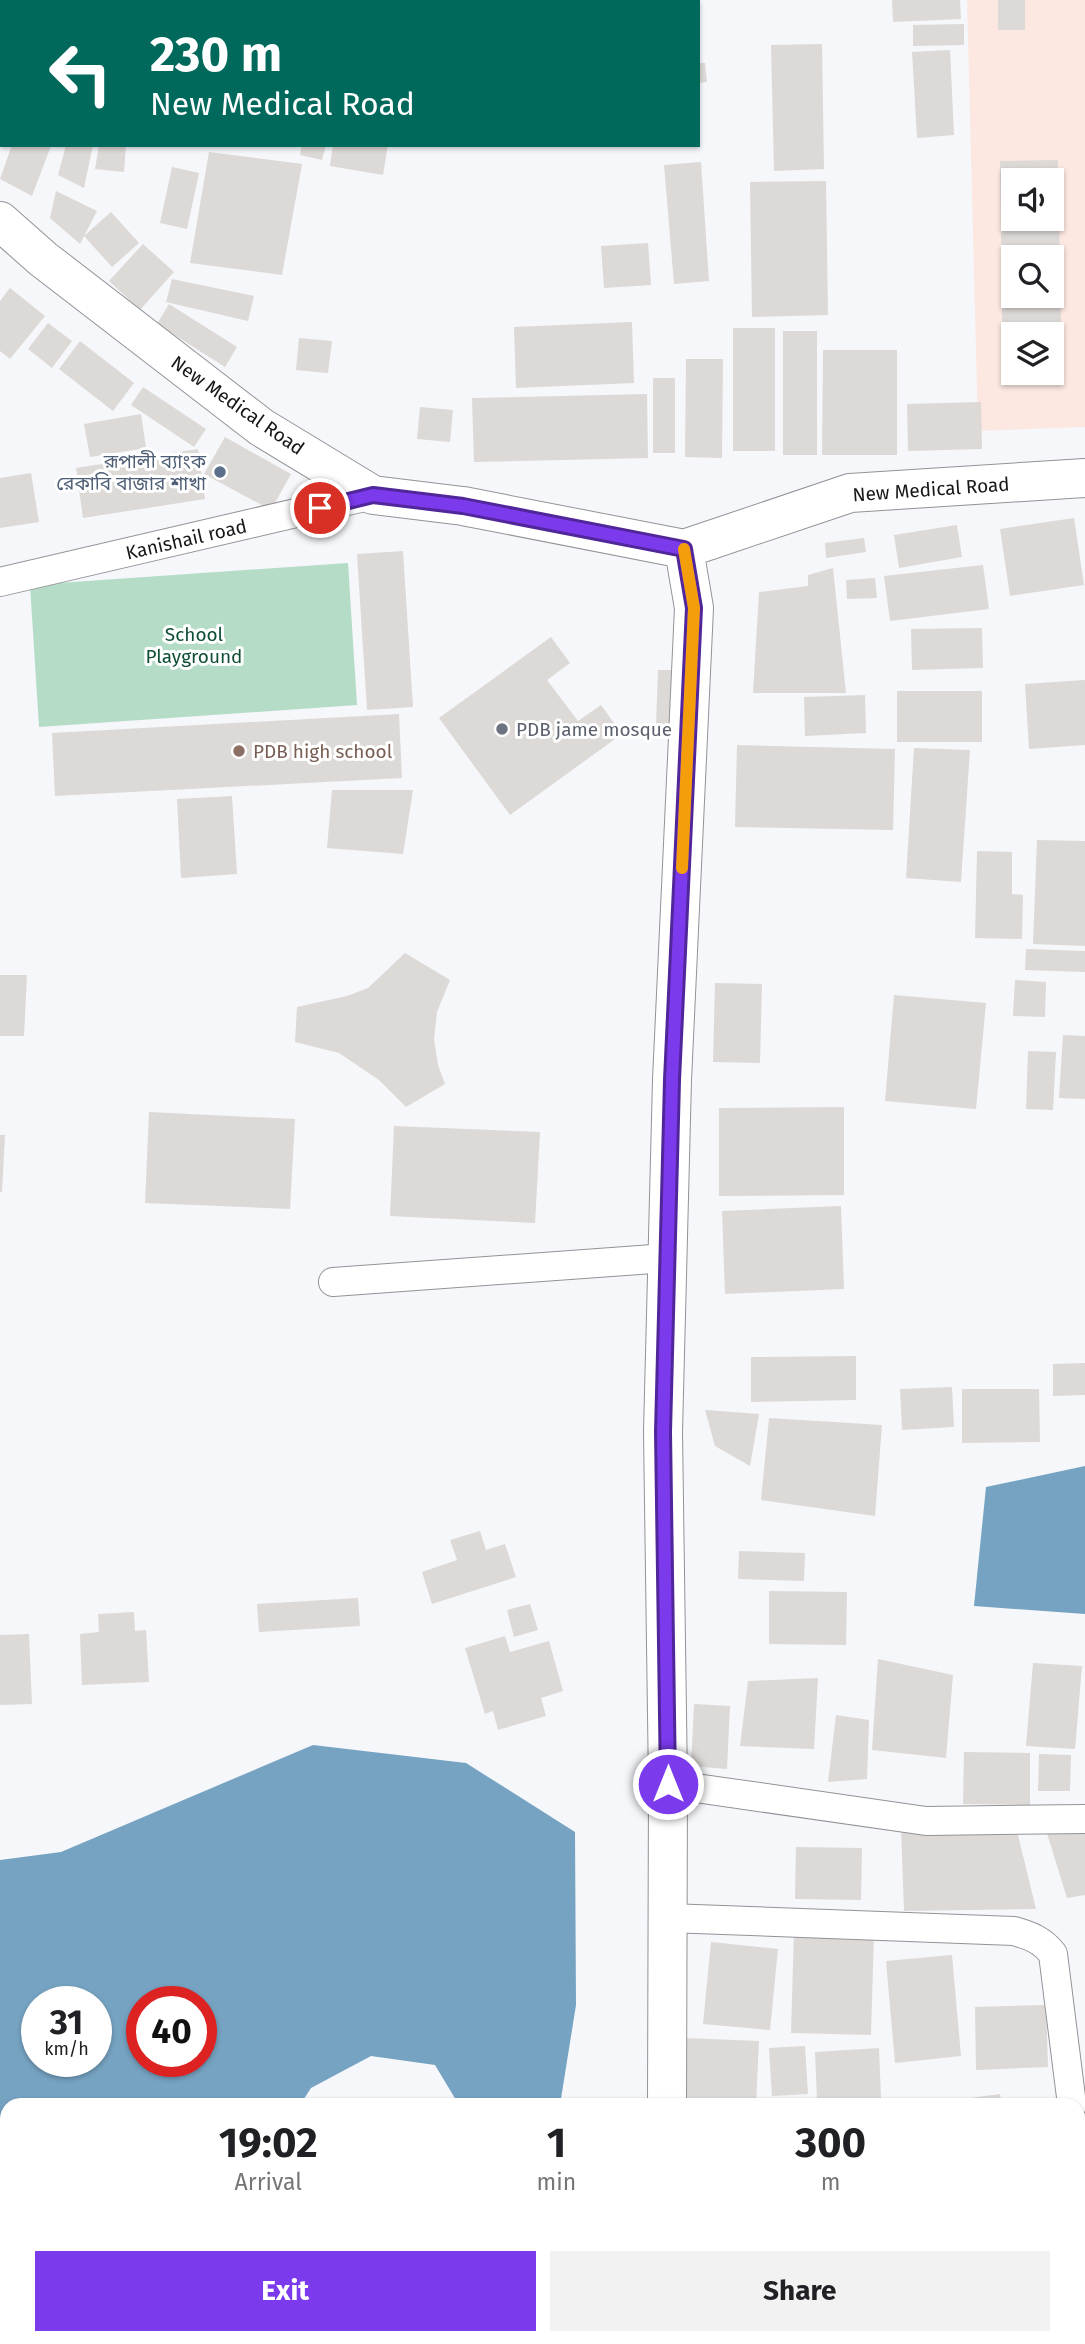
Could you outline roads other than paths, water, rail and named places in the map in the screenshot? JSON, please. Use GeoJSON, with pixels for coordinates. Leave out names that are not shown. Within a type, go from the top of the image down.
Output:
{"type":"FeatureCollection","features":[{"type":"Feature","properties":{"kind":"street","name":"New Medical Road"},"geometry":{"type":"LineString","coordinates":[[0,221],[43,259],[261,427],[373,495],[463,506],[684,549],[850,493],[1085,478]]}},
{"type":"Feature","properties":{"kind":"street","name":"Kanishail road"},"geometry":{"type":"LineString","coordinates":[[0,582],[373,495]]}},
{"type":"Feature","properties":{"kind":"street"},"geometry":{"type":"LineString","coordinates":[[667,2098],[667,1545],[663,1489],[667,1258],[694,608],[684,549]]}},
{"type":"Feature","properties":{"kind":"street"},"geometry":{"type":"LineString","coordinates":[[333,1282],[667,1258]]}},
{"type":"Feature","properties":{"kind":"street"},"geometry":{"type":"LineString","coordinates":[[668,1784],[926,1821],[1085,1819]]}},
{"type":"Feature","properties":{"kind":"street"},"geometry":{"type":"LineString","coordinates":[[668,1918],[1014,1931],[1032,1936],[1044,1942],[1053,1954],[1071,2098]]}},
{"type":"Feature","properties":{"kind":"water"},"geometry":{"type":"Polygon","coordinates":[[[1085,1466],[1085,1614],[974,1606],[986,1487],[1085,1466]]]}},
{"type":"Feature","properties":{"kind":"water"},"geometry":{"type":"Polygon","coordinates":[[[313,1745],[466,1763],[575,1832],[576,2005],[561,2098],[455,2098],[435,2065],[371,2056],[311,2088],[305,2098],[0,2098],[0,1860],[61,1852],[313,1745]]]}},
{"type":"Feature","properties":{"kind":"place","name":"রূপালী ব্যাংক রেকাবি বাজার শাখা"},"geometry":{"type":"Point","coordinates":[220,472]}},
{"type":"Feature","properties":{"kind":"place","name":"PDB jame mosque"},"geometry":{"type":"Point","coordinates":[502,729]}},
{"type":"Feature","properties":{"kind":"place","name":"PDB high school"},"geometry":{"type":"Point","coordinates":[239,751]}},
{"type":"Feature","properties":{"kind":"park label","name":"School Playground"},"geometry":{"type":"Point","coordinates":[194,645]}}]}
